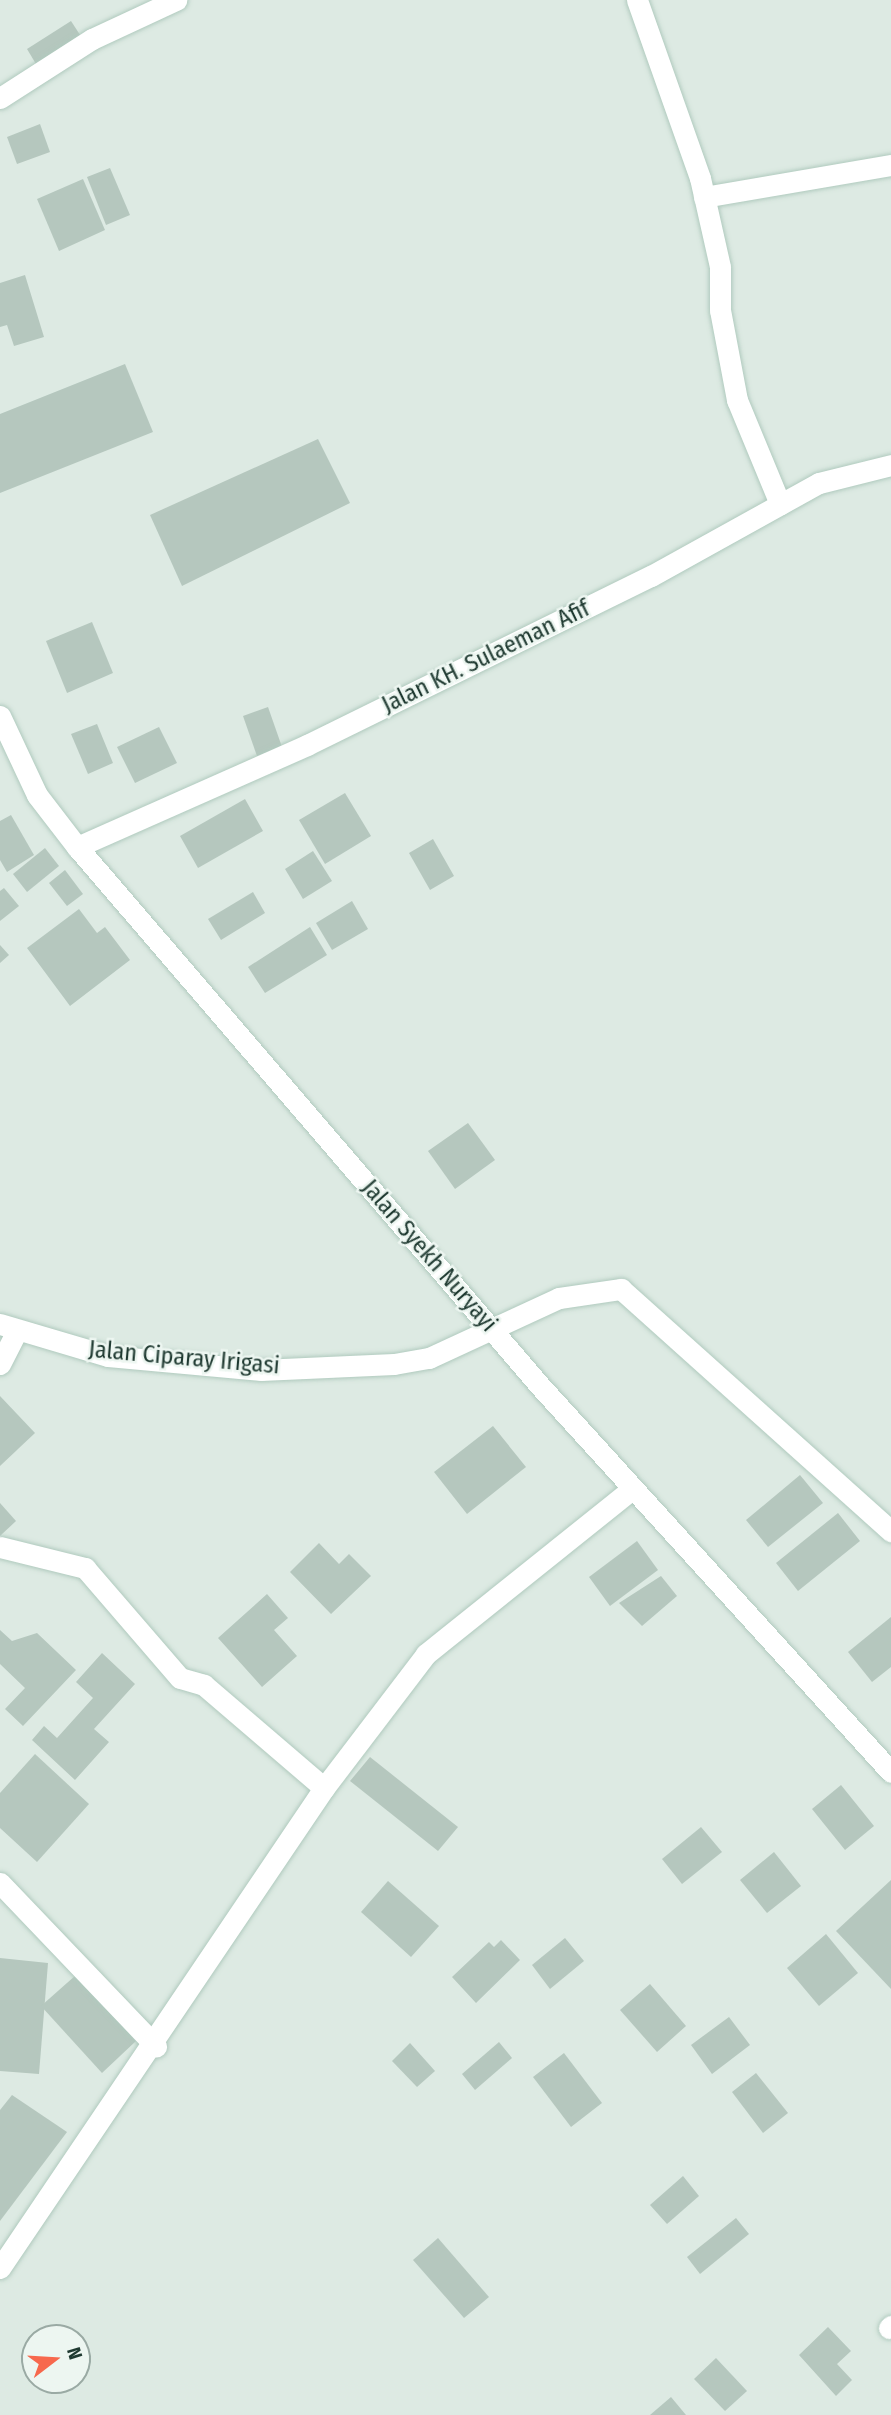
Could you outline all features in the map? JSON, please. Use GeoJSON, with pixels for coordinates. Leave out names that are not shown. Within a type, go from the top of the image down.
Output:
{"type":"FeatureCollection","features":[{"type":"Feature","properties":{"kind":"street"},"geometry":{"type":"LineString","coordinates":[[0,98],[92,39],[176,0]]}},
{"type":"Feature","properties":{"kind":"street"},"geometry":{"type":"LineString","coordinates":[[637,0],[704,197],[720,267],[726,360],[780,504]]}},
{"type":"Feature","properties":{"kind":"street"},"geometry":{"type":"LineString","coordinates":[[704,197],[891,165]]}},
{"type":"Feature","properties":{"kind":"street","name":"Jalan KH. Sulaeman Afif"},"geometry":{"type":"LineString","coordinates":[[77,847],[307,745],[651,576],[818,483],[891,465]]}},
{"type":"Feature","properties":{"kind":"street","name":"Jalan Syekh Nuryayi"},"geometry":{"type":"LineString","coordinates":[[0,716],[37,795],[77,847],[541,1387],[891,1772]]}},
{"type":"Feature","properties":{"kind":"street","name":"Jalan Ciparay Irigasi"},"geometry":{"type":"LineString","coordinates":[[8,1328],[108,1356],[261,1370],[411,1362],[496,1335],[570,1294],[621,1289],[891,1531]]}},
{"type":"Feature","properties":{"kind":"street"},"geometry":{"type":"LineString","coordinates":[[4,1359],[8,1328]]}},
{"type":"Feature","properties":{"kind":"street"},"geometry":{"type":"LineString","coordinates":[[0,2268],[156,2046],[324,1788],[426,1654],[633,1489]]}},
{"type":"Feature","properties":{"kind":"street"},"geometry":{"type":"LineString","coordinates":[[0,1547],[85,1568],[180,1678],[204,1685],[324,1788]]}},
{"type":"Feature","properties":{"kind":"street"},"geometry":{"type":"LineString","coordinates":[[0,1883],[156,2046]]}},
{"type":"Feature","properties":{"kind":"building"},"geometry":{"type":"Polygon","coordinates":[[[71,21],[84,41],[39,69],[27,49],[71,21]]]}},
{"type":"Feature","properties":{"kind":"building"},"geometry":{"type":"Polygon","coordinates":[[[40,124],[50,152],[17,164],[7,137],[40,124]]]}},
{"type":"Feature","properties":{"kind":"building"},"geometry":{"type":"Polygon","coordinates":[[[110,168],[130,215],[106,225],[87,177],[110,168]]]}},
{"type":"Feature","properties":{"kind":"building"},"geometry":{"type":"Polygon","coordinates":[[[83,179],[105,230],[59,251],[37,199],[83,179]]]}},
{"type":"Feature","properties":{"kind":"building"},"geometry":{"type":"Polygon","coordinates":[[[25,275],[44,337],[14,346],[7,325],[0,327],[0,283],[25,275]]]}},
{"type":"Feature","properties":{"kind":"building"},"geometry":{"type":"Polygon","coordinates":[[[125,364],[153,432],[0,493],[0,414],[125,364]]]}},
{"type":"Feature","properties":{"kind":"building"},"geometry":{"type":"Polygon","coordinates":[[[318,439],[350,503],[182,586],[150,515],[318,439]]]}},
{"type":"Feature","properties":{"kind":"building"},"geometry":{"type":"Polygon","coordinates":[[[92,622],[113,673],[67,693],[46,641],[92,622]]]}},
{"type":"Feature","properties":{"kind":"building"},"geometry":{"type":"Polygon","coordinates":[[[268,707],[282,747],[257,756],[243,716],[268,707]]]}},
{"type":"Feature","properties":{"kind":"building"},"geometry":{"type":"Polygon","coordinates":[[[97,724],[113,763],[88,774],[71,734],[97,724]]]}},
{"type":"Feature","properties":{"kind":"building"},"geometry":{"type":"Polygon","coordinates":[[[159,727],[177,763],[135,783],[117,747],[159,727]]]}},
{"type":"Feature","properties":{"kind":"building"},"geometry":{"type":"Polygon","coordinates":[[[345,793],[371,836],[325,864],[299,820],[345,793]]]}},
{"type":"Feature","properties":{"kind":"building"},"geometry":{"type":"Polygon","coordinates":[[[245,799],[263,831],[198,868],[180,836],[245,799]]]}},
{"type":"Feature","properties":{"kind":"building"},"geometry":{"type":"Polygon","coordinates":[[[11,815],[34,855],[7,872],[0,860],[0,821],[11,815]]]}},
{"type":"Feature","properties":{"kind":"building"},"geometry":{"type":"Polygon","coordinates":[[[433,839],[454,876],[430,890],[409,853],[433,839]]]}},
{"type":"Feature","properties":{"kind":"building"},"geometry":{"type":"Polygon","coordinates":[[[45,848],[59,866],[27,892],[13,874],[45,848]]]}},
{"type":"Feature","properties":{"kind":"building"},"geometry":{"type":"Polygon","coordinates":[[[313,851],[332,881],[303,899],[285,869],[313,851]]]}},
{"type":"Feature","properties":{"kind":"building"},"geometry":{"type":"Polygon","coordinates":[[[65,870],[83,894],[67,906],[49,883],[65,870]]]}},
{"type":"Feature","properties":{"kind":"building"},"geometry":{"type":"Polygon","coordinates":[[[4,888],[19,906],[0,921],[0,891],[4,888]]]}},
{"type":"Feature","properties":{"kind":"building"},"geometry":{"type":"Polygon","coordinates":[[[253,892],[265,913],[221,940],[208,919],[253,892]]]}},
{"type":"Feature","properties":{"kind":"building"},"geometry":{"type":"Polygon","coordinates":[[[352,901],[368,929],[332,950],[316,923],[352,901]]]}},
{"type":"Feature","properties":{"kind":"building"},"geometry":{"type":"Polygon","coordinates":[[[79,909],[97,933],[105,927],[130,960],[70,1006],[27,948],[79,909]]]}},
{"type":"Feature","properties":{"kind":"building"},"geometry":{"type":"Polygon","coordinates":[[[310,927],[327,955],[265,993],[248,967],[310,927]]]}},
{"type":"Feature","properties":{"kind":"building"},"geometry":{"type":"Polygon","coordinates":[[[0,945],[9,955],[0,963],[0,945]]]}},
{"type":"Feature","properties":{"kind":"building"},"geometry":{"type":"Polygon","coordinates":[[[468,1123],[495,1160],[455,1189],[428,1151],[468,1123]]]}},
{"type":"Feature","properties":{"kind":"building"},"geometry":{"type":"Polygon","coordinates":[[[0,1396],[35,1433],[0,1466],[0,1396]]]}},
{"type":"Feature","properties":{"kind":"building"},"geometry":{"type":"Polygon","coordinates":[[[493,1426],[526,1467],[467,1514],[434,1472],[493,1426]]]}},
{"type":"Feature","properties":{"kind":"building"},"geometry":{"type":"Polygon","coordinates":[[[800,1475],[823,1503],[768,1547],[746,1520],[800,1475]]]}},
{"type":"Feature","properties":{"kind":"building"},"geometry":{"type":"Polygon","coordinates":[[[0,1503],[16,1521],[0,1536],[0,1503]]]}},
{"type":"Feature","properties":{"kind":"building"},"geometry":{"type":"Polygon","coordinates":[[[838,1513],[860,1541],[798,1591],[776,1563],[838,1513]]]}},
{"type":"Feature","properties":{"kind":"building"},"geometry":{"type":"Polygon","coordinates":[[[637,1541],[658,1570],[610,1606],[589,1577],[637,1541]]]}},
{"type":"Feature","properties":{"kind":"building"},"geometry":{"type":"Polygon","coordinates":[[[319,1543],[339,1564],[349,1554],[371,1576],[331,1614],[290,1572],[319,1543]]]}},
{"type":"Feature","properties":{"kind":"building"},"geometry":{"type":"Polygon","coordinates":[[[661,1576],[677,1596],[642,1626],[619,1603],[661,1576]]]}},
{"type":"Feature","properties":{"kind":"building"},"geometry":{"type":"Polygon","coordinates":[[[267,1594],[288,1618],[274,1630],[297,1656],[262,1687],[218,1638],[267,1594]]]}},
{"type":"Feature","properties":{"kind":"building"},"geometry":{"type":"Polygon","coordinates":[[[891,1617],[891,1667],[872,1682],[848,1652],[891,1617]]]}},
{"type":"Feature","properties":{"kind":"building"},"geometry":{"type":"Polygon","coordinates":[[[0,1630],[12,1641],[37,1633],[76,1670],[23,1726],[5,1709],[25,1688],[0,1664],[0,1630]]]}},
{"type":"Feature","properties":{"kind":"building"},"geometry":{"type":"Polygon","coordinates":[[[102,1653],[135,1684],[94,1729],[109,1742],[75,1780],[32,1740],[44,1726],[57,1738],[93,1698],[76,1682],[102,1653]]]}},
{"type":"Feature","properties":{"kind":"building"},"geometry":{"type":"Polygon","coordinates":[[[35,1754],[89,1804],[37,1862],[0,1828],[0,1793],[35,1754]]]}},
{"type":"Feature","properties":{"kind":"building"},"geometry":{"type":"Polygon","coordinates":[[[370,1757],[458,1827],[438,1851],[350,1781],[370,1757]]]}},
{"type":"Feature","properties":{"kind":"building"},"geometry":{"type":"Polygon","coordinates":[[[841,1785],[874,1826],[845,1850],[812,1809],[841,1785]]]}},
{"type":"Feature","properties":{"kind":"building"},"geometry":{"type":"Polygon","coordinates":[[[701,1827],[722,1852],[682,1884],[662,1859],[701,1827]]]}},
{"type":"Feature","properties":{"kind":"building"},"geometry":{"type":"Polygon","coordinates":[[[774,1852],[801,1886],[767,1913],[740,1880],[774,1852]]]}},
{"type":"Feature","properties":{"kind":"building"},"geometry":{"type":"Polygon","coordinates":[[[891,1880],[891,1989],[836,1931],[891,1880]]]}},
{"type":"Feature","properties":{"kind":"building"},"geometry":{"type":"Polygon","coordinates":[[[388,1881],[439,1926],[411,1957],[361,1912],[388,1881]]]}},
{"type":"Feature","properties":{"kind":"building"},"geometry":{"type":"Polygon","coordinates":[[[826,1934],[858,1973],[819,2006],[787,1968],[826,1934]]]}},
{"type":"Feature","properties":{"kind":"building"},"geometry":{"type":"Polygon","coordinates":[[[565,1938],[584,1961],[550,1989],[532,1965],[565,1938]]]}},
{"type":"Feature","properties":{"kind":"building"},"geometry":{"type":"Polygon","coordinates":[[[501,1940],[520,1960],[476,2003],[452,1977],[489,1942],[494,1947],[501,1940]]]}},
{"type":"Feature","properties":{"kind":"building"},"geometry":{"type":"Polygon","coordinates":[[[0,1958],[48,1963],[39,2074],[0,2071],[0,1958]]]}},
{"type":"Feature","properties":{"kind":"building"},"geometry":{"type":"Polygon","coordinates":[[[76,1975],[136,2041],[102,2073],[41,2006],[76,1975]]]}},
{"type":"Feature","properties":{"kind":"building"},"geometry":{"type":"Polygon","coordinates":[[[650,1984],[686,2026],[657,2052],[620,2010],[650,1984]]]}},
{"type":"Feature","properties":{"kind":"building"},"geometry":{"type":"Polygon","coordinates":[[[729,2017],[750,2045],[712,2074],[691,2045],[729,2017]]]}},
{"type":"Feature","properties":{"kind":"building"},"geometry":{"type":"Polygon","coordinates":[[[499,2042],[512,2058],[475,2090],[462,2074],[499,2042]]]}},
{"type":"Feature","properties":{"kind":"building"},"geometry":{"type":"Polygon","coordinates":[[[410,2043],[435,2071],[417,2087],[392,2061],[410,2043]]]}},
{"type":"Feature","properties":{"kind":"building"},"geometry":{"type":"Polygon","coordinates":[[[564,2053],[602,2103],[571,2127],[533,2077],[564,2053]]]}},
{"type":"Feature","properties":{"kind":"building"},"geometry":{"type":"Polygon","coordinates":[[[756,2073],[788,2113],[763,2133],[732,2092],[756,2073]]]}},
{"type":"Feature","properties":{"kind":"building"},"geometry":{"type":"Polygon","coordinates":[[[12,2095],[67,2132],[0,2221],[0,2110],[12,2095]]]}},
{"type":"Feature","properties":{"kind":"building"},"geometry":{"type":"Polygon","coordinates":[[[683,2176],[699,2196],[667,2224],[650,2205],[683,2176]]]}},
{"type":"Feature","properties":{"kind":"building"},"geometry":{"type":"Polygon","coordinates":[[[736,2218],[749,2234],[700,2274],[687,2257],[736,2218]]]}},
{"type":"Feature","properties":{"kind":"building"},"geometry":{"type":"Polygon","coordinates":[[[438,2238],[489,2297],[464,2318],[413,2260],[438,2238]]]}},
{"type":"Feature","properties":{"kind":"building"},"geometry":{"type":"Polygon","coordinates":[[[828,2327],[851,2351],[837,2364],[852,2380],[836,2396],[799,2355],[828,2327]]]}},
{"type":"Feature","properties":{"kind":"building"},"geometry":{"type":"Polygon","coordinates":[[[716,2358],[747,2391],[725,2411],[694,2379],[716,2358]]]}},
{"type":"Feature","properties":{"kind":"building"},"geometry":{"type":"Polygon","coordinates":[[[671,2397],[686,2415],[650,2415],[671,2397]]]}}]}
